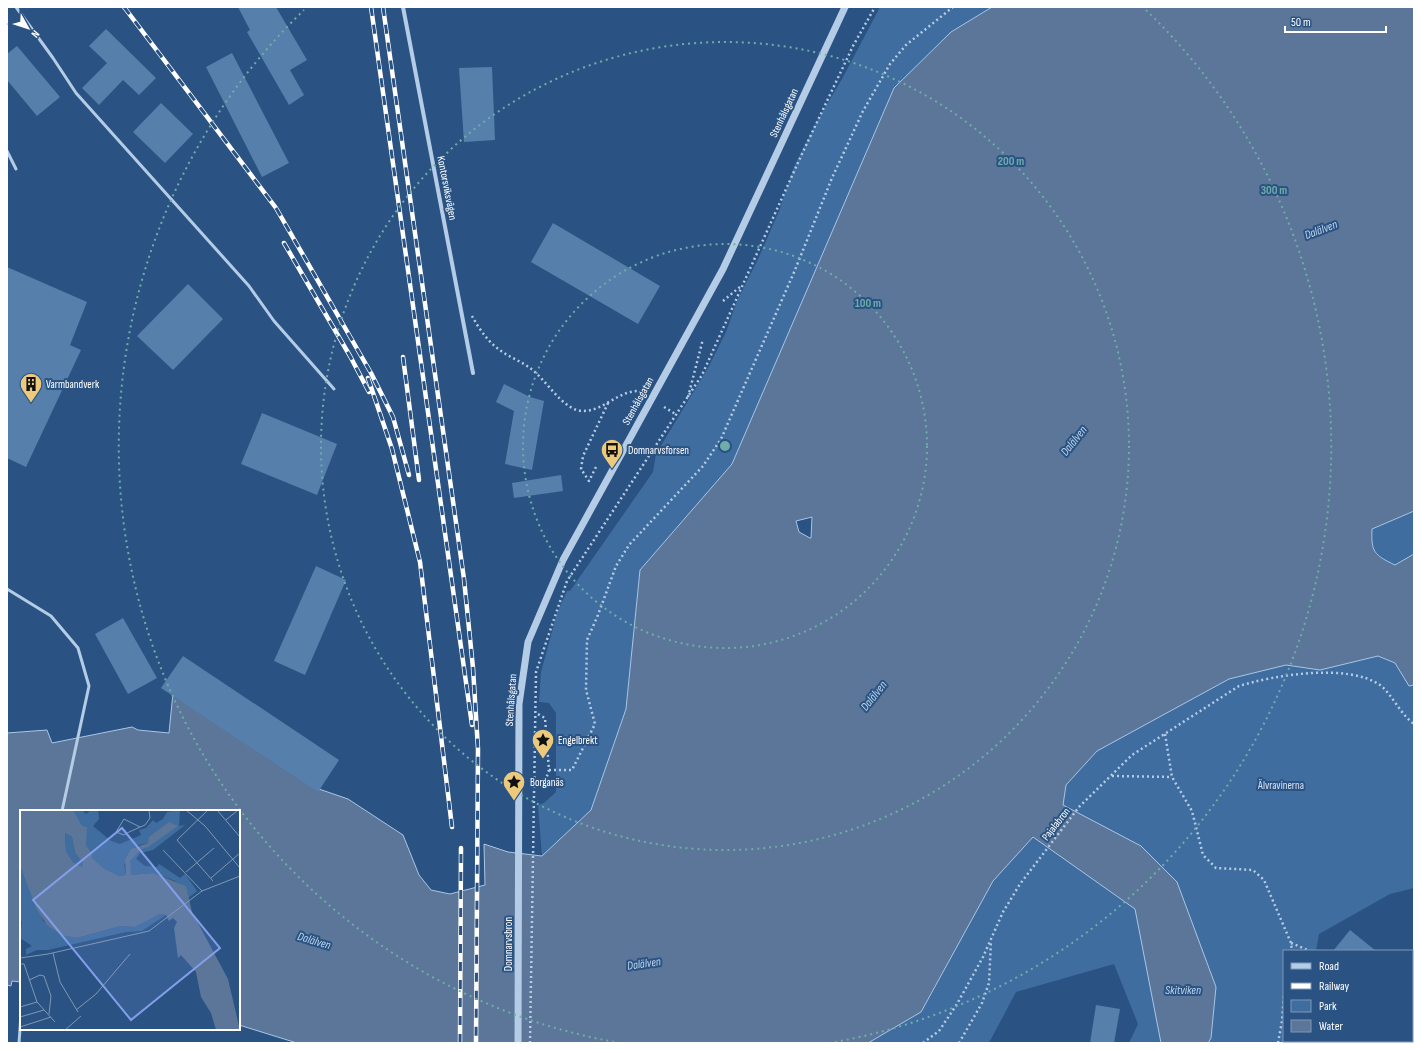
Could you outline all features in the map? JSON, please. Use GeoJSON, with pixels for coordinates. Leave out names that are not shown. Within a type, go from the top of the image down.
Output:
{"type":"FeatureCollection","features":[{"type":"Feature","properties":{"kind":"street","name":"Kontorsviksvägen"},"geometry":{"type":"LineString","coordinates":[[403,7],[473,373]]}},
{"type":"Feature","properties":{"kind":"street","name":"Stenhålsgatan"},"geometry":{"type":"LineString","coordinates":[[520,846],[519,704],[528,642],[563,560],[723,269],[845,7]]}},
{"type":"Feature","properties":{"kind":"street","name":"Domnarvsbron"},"geometry":{"type":"LineString","coordinates":[[518,1043],[520,846]]}},
{"type":"Feature","properties":{"kind":"lane"},"geometry":{"type":"LineString","coordinates":[[16,7],[76,93],[249,286],[274,321],[334,389]]}},
{"type":"Feature","properties":{"kind":"lane"},"geometry":{"type":"LineString","coordinates":[[7,151],[16,169]]}},
{"type":"Feature","properties":{"kind":"lane"},"geometry":{"type":"LineString","coordinates":[[7,589],[51,616],[78,648],[89,686],[62,810]]}},
{"type":"Feature","properties":{"kind":"lane"},"geometry":{"type":"LineString","coordinates":[[19,1043],[20,1029]]}},
{"type":"Feature","properties":{"kind":"path","name":"Domnarvsbron"},"geometry":{"type":"LineString","coordinates":[[530,1043],[536,672],[567,581],[702,375],[847,60],[875,7]]}},
{"type":"Feature","properties":{"kind":"path"},"geometry":{"type":"LineString","coordinates":[[549,770],[572,770],[595,724],[586,690],[586,640],[598,615],[616,566],[629,545],[703,466],[721,439],[795,270],[832,178],[863,111],[890,64],[906,45],[953,7]]}},
{"type":"Feature","properties":{"kind":"path"},"geometry":{"type":"LineString","coordinates":[[723,301],[742,286]]}},
{"type":"Feature","properties":{"kind":"path"},"geometry":{"type":"LineString","coordinates":[[471,314],[478,327],[496,347],[530,368],[571,407],[583,411],[593,409],[626,392],[637,392]]}},
{"type":"Feature","properties":{"kind":"path"},"geometry":{"type":"LineString","coordinates":[[687,399],[702,339]]}},
{"type":"Feature","properties":{"kind":"path"},"geometry":{"type":"LineString","coordinates":[[596,468],[589,481],[581,469],[583,456],[610,401]]}},
{"type":"Feature","properties":{"kind":"path"},"geometry":{"type":"LineString","coordinates":[[664,407],[677,415]]}},
{"type":"Feature","properties":{"kind":"path","name":"Pajalabron"},"geometry":{"type":"LineString","coordinates":[[991,940],[1003,912],[1020,884],[1079,807],[1132,755],[1239,686],[1258,680],[1289,675],[1342,673],[1366,677],[1381,686],[1408,720],[1414,724]]}},
{"type":"Feature","properties":{"kind":"path"},"geometry":{"type":"LineString","coordinates":[[534,782],[546,779],[549,770],[545,718],[536,713]]}},
{"type":"Feature","properties":{"kind":"path"},"geometry":{"type":"LineString","coordinates":[[1165,734],[1172,777],[1192,811],[1203,855],[1216,868],[1253,870],[1264,880],[1291,943],[1292,950]]}},
{"type":"Feature","properties":{"kind":"path"},"geometry":{"type":"LineString","coordinates":[[1111,776],[1172,777]]}},
{"type":"Feature","properties":{"kind":"path"},"geometry":{"type":"LineString","coordinates":[[923,1043],[939,1031],[956,1004],[991,940]]}},
{"type":"Feature","properties":{"kind":"path"},"geometry":{"type":"LineString","coordinates":[[959,1043],[982,1003],[989,982],[991,940]]}},
{"type":"Feature","properties":{"kind":"path"},"geometry":{"type":"LineString","coordinates":[[1291,943],[1308,950]]}},
{"type":"Feature","properties":{"kind":"path"},"geometry":{"type":"LineString","coordinates":[[1278,1043],[1283,1007]]}},
{"type":"Feature","properties":{"kind":"green space"},"geometry":{"type":"Polygon","coordinates":[[[880,7],[992,7],[951,32],[894,88],[732,464],[640,570],[626,709],[591,810],[542,856],[538,805],[544,803],[556,792],[556,713],[549,703],[539,702],[541,672],[557,613],[567,591],[570,591],[653,472],[656,454],[709,366],[726,332],[737,301],[759,257],[779,211],[794,167],[817,121],[842,79],[880,7]]]}},
{"type":"Feature","properties":{"kind":"green space"},"geometry":{"type":"Polygon","coordinates":[[[1414,511],[1414,554],[1395,565],[1382,558],[1375,552],[1372,543],[1372,529],[1414,511]]]}},
{"type":"Feature","properties":{"kind":"green space","name":"Älvravinerna"},"geometry":{"type":"Polygon","coordinates":[[[1374,647],[1414,672],[1414,888],[1390,894],[1319,934],[1316,950],[1283,950],[1283,1042],[1297,1043],[1208,1043],[1211,1038],[1216,987],[1063,805],[1066,785],[1097,751],[1231,667],[1374,647]]]}},
{"type":"Feature","properties":{"kind":"green space"},"geometry":{"type":"Polygon","coordinates":[[[1032,837],[1145,901],[1173,1043],[1129,1043],[1138,1024],[1114,964],[1016,992],[990,1041],[986,1043],[868,1043],[921,1011],[993,881],[1032,837]]]}},
{"type":"Feature","properties":{"kind":"water"},"geometry":{"type":"Polygon","coordinates":[[[992,7],[1414,7],[1414,511],[1372,529],[1372,543],[1375,552],[1378,555],[1395,565],[1414,554],[1414,685],[1409,686],[1395,663],[1378,656],[1320,670],[1286,665],[1229,679],[1097,751],[1066,785],[1063,805],[1141,846],[1177,882],[1216,987],[1211,1038],[1208,1043],[1161,1043],[1135,909],[1033,837],[993,881],[921,1012],[868,1043],[297,1043],[240,1025],[240,810],[20,810],[20,982],[12,981],[11,986],[7,985],[7,733],[47,730],[52,743],[132,727],[138,730],[169,733],[173,693],[316,788],[348,799],[403,835],[419,875],[431,890],[450,894],[485,885],[484,844],[508,852],[542,856],[591,810],[626,709],[640,570],[732,464],[894,88],[951,32],[992,7]],[[812,517],[796,521],[799,532],[810,538],[812,517]]]}},
{"type":"Feature","properties":{"kind":"building"},"geometry":{"type":"Polygon","coordinates":[[[238,7],[276,7],[307,60],[290,70],[304,95],[289,105],[247,32],[250,30],[238,7]]]}},
{"type":"Feature","properties":{"kind":"building"},"geometry":{"type":"Polygon","coordinates":[[[106,29],[156,78],[139,95],[123,80],[99,105],[82,88],[107,63],[89,46],[106,29]]]}},
{"type":"Feature","properties":{"kind":"building"},"geometry":{"type":"Polygon","coordinates":[[[17,46],[60,97],[37,116],[7,80],[7,54],[17,46]]]}},
{"type":"Feature","properties":{"kind":"building"},"geometry":{"type":"Polygon","coordinates":[[[232,53],[289,163],[262,177],[206,67],[232,53]]]}},
{"type":"Feature","properties":{"kind":"building"},"geometry":{"type":"Polygon","coordinates":[[[492,67],[495,140],[464,142],[459,68],[492,67]]]}},
{"type":"Feature","properties":{"kind":"building"},"geometry":{"type":"Polygon","coordinates":[[[161,103],[193,134],[165,163],[133,132],[161,103]]]}},
{"type":"Feature","properties":{"kind":"building"},"geometry":{"type":"Polygon","coordinates":[[[553,223],[660,286],[638,324],[531,262],[553,223]]]}},
{"type":"Feature","properties":{"kind":"building","name":"Varmbandverk"},"geometry":{"type":"Polygon","coordinates":[[[7,267],[87,302],[70,345],[81,350],[26,467],[7,458],[7,267]]]}},
{"type":"Feature","properties":{"kind":"building"},"geometry":{"type":"Polygon","coordinates":[[[188,284],[223,319],[173,370],[137,336],[188,284]]]}},
{"type":"Feature","properties":{"kind":"building"},"geometry":{"type":"Polygon","coordinates":[[[504,384],[530,397],[544,401],[532,470],[505,464],[514,411],[496,402],[504,384]]]}},
{"type":"Feature","properties":{"kind":"building"},"geometry":{"type":"Polygon","coordinates":[[[262,413],[337,444],[317,495],[241,464],[262,413]]]}},
{"type":"Feature","properties":{"kind":"building"},"geometry":{"type":"Polygon","coordinates":[[[561,475],[563,491],[514,498],[512,483],[561,475]]]}},
{"type":"Feature","properties":{"kind":"building"},"geometry":{"type":"Polygon","coordinates":[[[316,566],[346,580],[305,675],[274,661],[316,566]]]}},
{"type":"Feature","properties":{"kind":"building"},"geometry":{"type":"Polygon","coordinates":[[[123,618],[157,678],[128,694],[95,634],[123,618]]]}},
{"type":"Feature","properties":{"kind":"building"},"geometry":{"type":"Polygon","coordinates":[[[183,656],[339,760],[318,792],[161,688],[183,656]]]}},
{"type":"Feature","properties":{"kind":"building"},"geometry":{"type":"Polygon","coordinates":[[[1350,930],[1375,950],[1334,950],[1350,930]]]}},
{"type":"Feature","properties":{"kind":"building"},"geometry":{"type":"Polygon","coordinates":[[[1096,1005],[1120,1009],[1114,1043],[1090,1043],[1096,1005]]]}},
{"type":"Feature","properties":{"kind":"railway"},"geometry":{"type":"LineString","coordinates":[[124,7],[276,208],[371,373],[393,417],[409,475]]}},
{"type":"Feature","properties":{"kind":"railway"},"geometry":{"type":"LineString","coordinates":[[371,7],[472,725]]}},
{"type":"Feature","properties":{"kind":"railway"},"geometry":{"type":"LineString","coordinates":[[383,7],[464,579],[473,668],[478,749],[476,1043]]}},
{"type":"Feature","properties":{"kind":"railway"},"geometry":{"type":"LineString","coordinates":[[284,243],[350,356],[369,392]]}},
{"type":"Feature","properties":{"kind":"railway"},"geometry":{"type":"LineString","coordinates":[[403,357],[419,480]]}},
{"type":"Feature","properties":{"kind":"railway"},"geometry":{"type":"LineString","coordinates":[[368,378],[392,449],[420,562],[452,827]]}},
{"type":"Feature","properties":{"kind":"railway"},"geometry":{"type":"LineString","coordinates":[[460,1043],[461,848]]}},
{"type":"Feature","properties":{"kind":"place","name":"Varmbandverk"},"geometry":{"type":"Point","coordinates":[31,404]}},
{"type":"Feature","properties":{"kind":"place","name":"Domnarvsforsen"},"geometry":{"type":"Point","coordinates":[612,470]}},
{"type":"Feature","properties":{"kind":"place","name":"Engelbrekt"},"geometry":{"type":"Point","coordinates":[543,760]}},
{"type":"Feature","properties":{"kind":"place","name":"Borganäs"},"geometry":{"type":"Point","coordinates":[514,802]}},
{"type":"Feature","properties":{"kind":"water label","name":"Dalälven"},"geometry":{"type":"Point","coordinates":[1321,230]}},
{"type":"Feature","properties":{"kind":"water label","name":"Dalälven"},"geometry":{"type":"Point","coordinates":[1074,441]}},
{"type":"Feature","properties":{"kind":"water label","name":"Dalälven"},"geometry":{"type":"Point","coordinates":[874,696]}},
{"type":"Feature","properties":{"kind":"water label","name":"Dalälven"},"geometry":{"type":"Point","coordinates":[314,941]}},
{"type":"Feature","properties":{"kind":"water label","name":"Dalälven"},"geometry":{"type":"Point","coordinates":[644,964]}},
{"type":"Feature","properties":{"kind":"water label","name":"Skitviken"},"geometry":{"type":"Point","coordinates":[1183,990]}}]}
